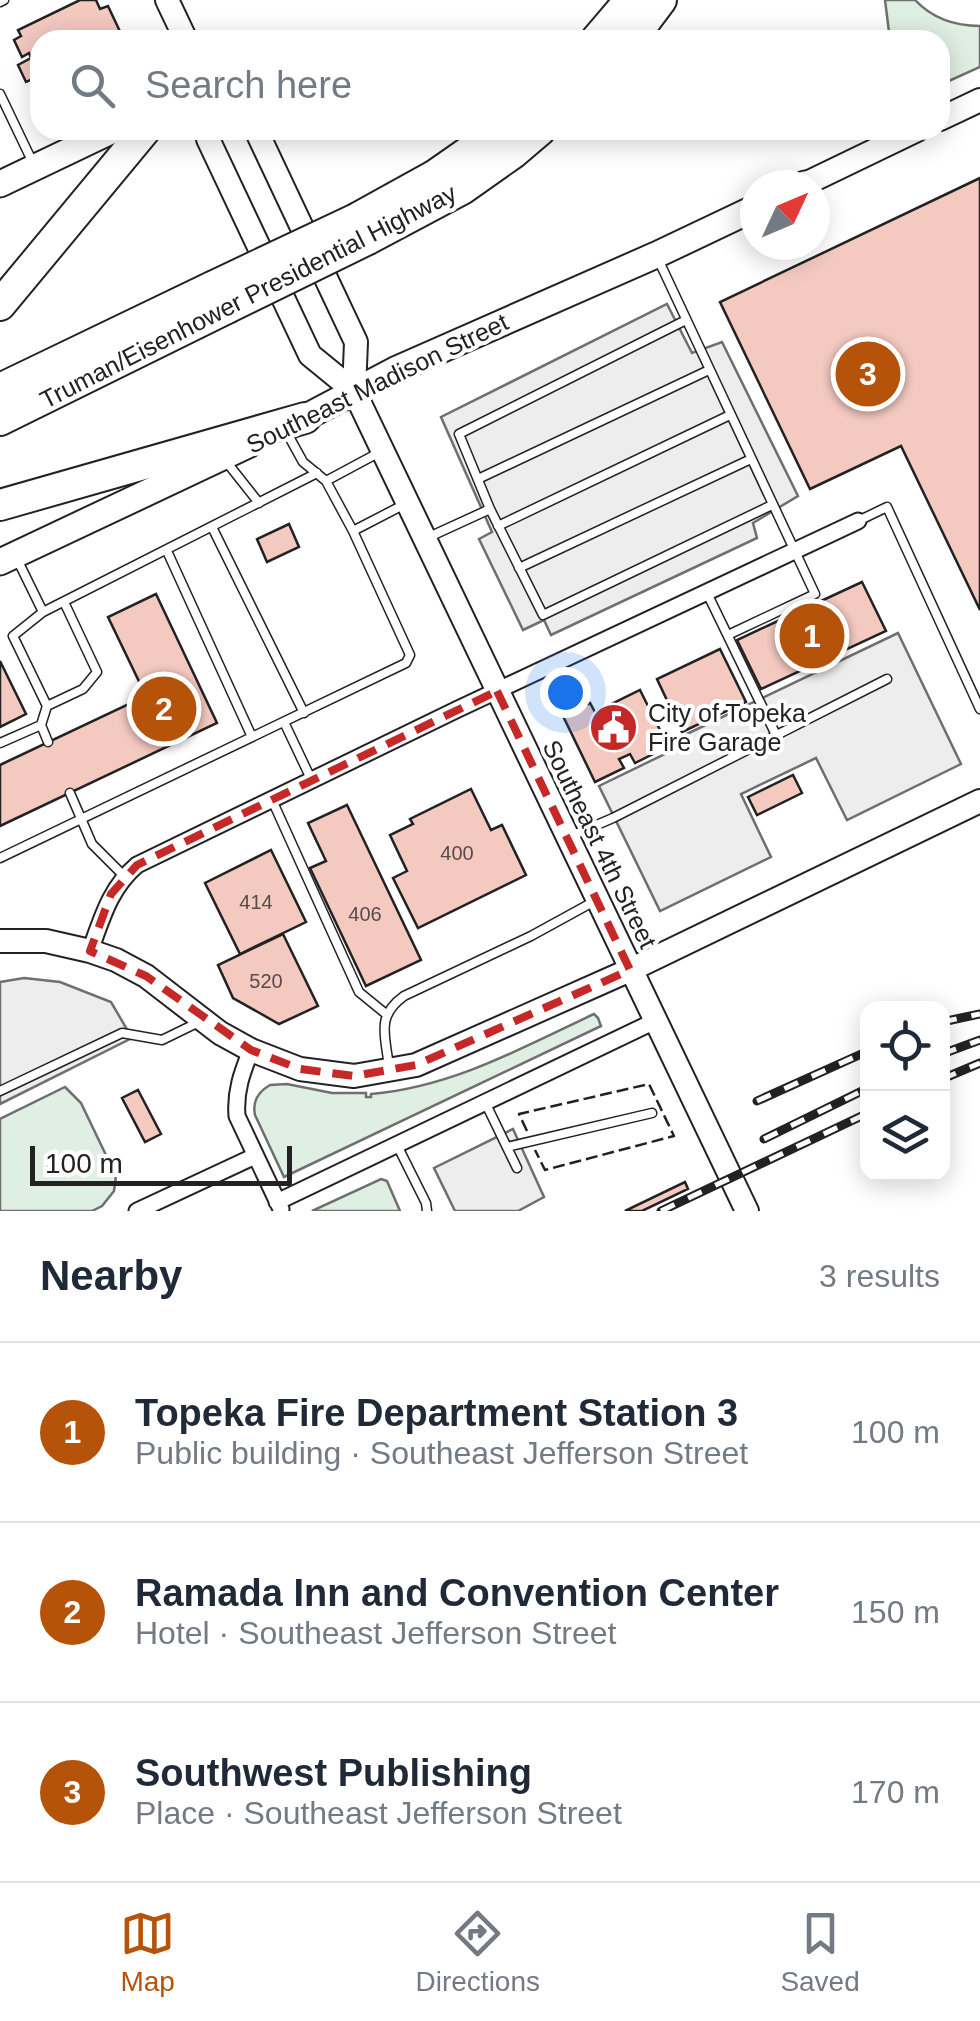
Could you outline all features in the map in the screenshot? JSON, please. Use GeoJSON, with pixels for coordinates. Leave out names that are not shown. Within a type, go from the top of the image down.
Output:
{"type":"FeatureCollection","features":[{"type":"Feature","properties":{"kind":"highway"},"geometry":{"type":"LineString","coordinates":[[604,30],[630,0]]}},
{"type":"Feature","properties":{"kind":"highway"},"geometry":{"type":"LineString","coordinates":[[638,30],[661,0]]}},
{"type":"Feature","properties":{"kind":"highway"},"geometry":{"type":"LineString","coordinates":[[0,305],[137,140]]}},
{"type":"Feature","properties":{"kind":"highway","name":"Truman/Eisenhower Presidential Highway"},"geometry":{"type":"LineString","coordinates":[[363,228],[486,140]]}},
{"type":"Feature","properties":{"kind":"highway","name":"Truman/Eisenhower Presidential Highway"},"geometry":{"type":"LineString","coordinates":[[0,420],[219,298],[363,228],[462,189],[529,140]]}},
{"type":"Feature","properties":{"kind":"highway","name":"Truman/Eisenhower Presidential Highway"},"geometry":{"type":"LineString","coordinates":[[0,389],[219,298]]}},
{"type":"Feature","properties":{"kind":"highway"},"geometry":{"type":"LineString","coordinates":[[0,505],[295,423]]}},
{"type":"Feature","properties":{"kind":"main road"},"geometry":{"type":"LineString","coordinates":[[0,184],[92,140]]}},
{"type":"Feature","properties":{"kind":"main road","name":"Southeast Madison Street"},"geometry":{"type":"LineString","coordinates":[[8,558],[295,423],[395,370],[740,215]]}},
{"type":"Feature","properties":{"kind":"street"},"geometry":{"type":"LineString","coordinates":[[167,0],[181,30]]}},
{"type":"Feature","properties":{"kind":"street"},"geometry":{"type":"LineString","coordinates":[[950,114],[980,100]]}},
{"type":"Feature","properties":{"kind":"street","name":"Southeast 4th Street"},"geometry":{"type":"LineString","coordinates":[[208,140],[310,355],[354,392],[747,1211]]}},
{"type":"Feature","properties":{"kind":"street","name":"Southeast 4th Street"},"geometry":{"type":"LineString","coordinates":[[261,140],[356,342],[354,392]]}},
{"type":"Feature","properties":{"kind":"street"},"geometry":{"type":"LineString","coordinates":[[830,172],[896,140]]}},
{"type":"Feature","properties":{"kind":"street"},"geometry":{"type":"LineString","coordinates":[[90,950],[111,894],[130,871],[496,691],[858,522]]}},
{"type":"Feature","properties":{"kind":"street"},"geometry":{"type":"LineString","coordinates":[[0,940],[46,940],[90,950],[146,976],[220,1033],[252,1050],[300,1069],[354,1076],[416,1064],[630,970],[980,800]]}},
{"type":"Feature","properties":{"kind":"street"},"geometry":{"type":"LineString","coordinates":[[252,1050],[239,1082],[237,1116],[280,1207],[396,1144],[655,1022]]}},
{"type":"Feature","properties":{"kind":"street"},"geometry":{"type":"LineString","coordinates":[[137,1211],[255,1156]]}},
{"type":"Feature","properties":{"kind":"lane"},"geometry":{"type":"LineString","coordinates":[[0,94],[36,167]]}},
{"type":"Feature","properties":{"kind":"lane"},"geometry":{"type":"LineString","coordinates":[[656,254],[815,594],[728,635]]}},
{"type":"Feature","properties":{"kind":"lane"},"geometry":{"type":"LineString","coordinates":[[686,320],[459,434],[490,509],[543,616],[772,504]]}},
{"type":"Feature","properties":{"kind":"lane"},"geometry":{"type":"LineString","coordinates":[[478,479],[709,370]]}},
{"type":"Feature","properties":{"kind":"lane"},"geometry":{"type":"LineString","coordinates":[[498,526],[730,416]]}},
{"type":"Feature","properties":{"kind":"lane"},"geometry":{"type":"LineString","coordinates":[[0,858],[406,663],[410,655],[353,531],[326,480],[303,462],[295,423]]}},
{"type":"Feature","properties":{"kind":"lane"},"geometry":{"type":"LineString","coordinates":[[326,480],[382,450]]}},
{"type":"Feature","properties":{"kind":"lane"},"geometry":{"type":"LineString","coordinates":[[222,457],[259,503]]}},
{"type":"Feature","properties":{"kind":"lane"},"geometry":{"type":"LineString","coordinates":[[519,568],[751,459]]}},
{"type":"Feature","properties":{"kind":"lane"},"geometry":{"type":"LineString","coordinates":[[47,706],[14,636],[42,612],[317,473]]}},
{"type":"Feature","properties":{"kind":"lane"},"geometry":{"type":"LineString","coordinates":[[353,531],[408,503]]}},
{"type":"Feature","properties":{"kind":"lane"},"geometry":{"type":"LineString","coordinates":[[858,522],[887,507],[980,708]]}},
{"type":"Feature","properties":{"kind":"lane"},"geometry":{"type":"LineString","coordinates":[[424,539],[490,509]]}},
{"type":"Feature","properties":{"kind":"lane"},"geometry":{"type":"LineString","coordinates":[[212,528],[304,713]]}},
{"type":"Feature","properties":{"kind":"lane"},"geometry":{"type":"LineString","coordinates":[[166,551],[252,737]]}},
{"type":"Feature","properties":{"kind":"lane"},"geometry":{"type":"LineString","coordinates":[[8,558],[42,612]]}},
{"type":"Feature","properties":{"kind":"lane"},"geometry":{"type":"LineString","coordinates":[[707,593],[776,735]]}},
{"type":"Feature","properties":{"kind":"lane"},"geometry":{"type":"LineString","coordinates":[[0,744],[40,724],[47,706],[84,689],[97,672],[64,602]]}},
{"type":"Feature","properties":{"kind":"lane"},"geometry":{"type":"LineString","coordinates":[[567,837],[605,822],[887,678]]}},
{"type":"Feature","properties":{"kind":"lane"},"geometry":{"type":"LineString","coordinates":[[284,722],[312,781]]}},
{"type":"Feature","properties":{"kind":"lane"},"geometry":{"type":"LineString","coordinates":[[40,724],[48,742]]}},
{"type":"Feature","properties":{"kind":"lane"},"geometry":{"type":"LineString","coordinates":[[70,793],[92,844],[130,871]]}},
{"type":"Feature","properties":{"kind":"lane"},"geometry":{"type":"LineString","coordinates":[[272,800],[359,992],[386,1014],[389,1069]]}},
{"type":"Feature","properties":{"kind":"lane"},"geometry":{"type":"LineString","coordinates":[[386,1014],[404,996],[597,900]]}},
{"type":"Feature","properties":{"kind":"lane"},"geometry":{"type":"LineString","coordinates":[[0,1091],[122,1033],[162,1040],[204,1020]]}},
{"type":"Feature","properties":{"kind":"lane"},"geometry":{"type":"LineString","coordinates":[[485,1102],[517,1168]]}},
{"type":"Feature","properties":{"kind":"lane"},"geometry":{"type":"LineString","coordinates":[[507,1147],[652,1113]]}},
{"type":"Feature","properties":{"kind":"lane"},"geometry":{"type":"LineString","coordinates":[[396,1144],[428,1211]]}},
{"type":"Feature","properties":{"kind":"highlighted area"},"geometry":{"type":"Polygon","coordinates":[[[497,691],[630,970],[416,1065],[354,1076],[300,1069],[251,1050],[146,976],[90,951],[111,894],[137,865],[497,691]]]}},
{"type":"Feature","properties":{"kind":"green space"},"geometry":{"type":"Polygon","coordinates":[[[885,0],[915,0],[944,20],[980,26],[980,67],[950,80],[950,30],[889,30],[885,0]]]}},
{"type":"Feature","properties":{"kind":"green space"},"geometry":{"type":"Polygon","coordinates":[[[594,1014],[601,1026],[284,1177],[255,1115],[257,1097],[270,1085],[366,1093],[366,1097],[371,1097],[458,1075],[594,1014]]]}},
{"type":"Feature","properties":{"kind":"green space"},"geometry":{"type":"Polygon","coordinates":[[[65,1087],[81,1103],[116,1176],[114,1191],[102,1206],[92,1211],[0,1211],[0,1119],[65,1087]]]}},
{"type":"Feature","properties":{"kind":"green space"},"geometry":{"type":"Polygon","coordinates":[[[381,1179],[387,1181],[400,1211],[312,1211],[381,1179]]]}},
{"type":"Feature","properties":{"kind":"shaded area"},"geometry":{"type":"Polygon","coordinates":[[[667,304],[692,353],[722,342],[798,496],[753,523],[757,538],[551,635],[544,620],[523,630],[479,539],[492,532],[441,417],[667,304]]]}},
{"type":"Feature","properties":{"kind":"shaded area"},"geometry":{"type":"Polygon","coordinates":[[[898,633],[961,764],[847,820],[816,758],[741,794],[771,857],[660,911],[599,786],[673,750],[670,742],[898,633]]]}},
{"type":"Feature","properties":{"kind":"shaded area"},"geometry":{"type":"Polygon","coordinates":[[[24,978],[60,982],[111,1002],[132,1038],[0,1104],[0,982],[24,978]]]}},
{"type":"Feature","properties":{"kind":"shaded area"},"geometry":{"type":"Polygon","coordinates":[[[513,1129],[544,1197],[518,1211],[455,1211],[434,1168],[513,1129]]]}},
{"type":"Feature","properties":{"kind":"building"},"geometry":{"type":"Polygon","coordinates":[[[80,0],[96,0],[100,9],[108,6],[119,30],[30,30],[30,56],[22,57],[14,40],[21,36],[18,30],[80,0]]]}},
{"type":"Feature","properties":{"kind":"building"},"geometry":{"type":"Polygon","coordinates":[[[30,59],[30,80],[26,82],[18,65],[30,59]]]}},
{"type":"Feature","properties":{"kind":"building"},"geometry":{"type":"Polygon","coordinates":[[[980,178],[980,610],[901,446],[810,489],[720,302],[808,260],[830,260],[830,250],[980,178]]]}},
{"type":"Feature","properties":{"kind":"building"},"geometry":{"type":"Polygon","coordinates":[[[289,524],[299,547],[267,562],[257,539],[289,524]]]}},
{"type":"Feature","properties":{"kind":"building"},"geometry":{"type":"Polygon","coordinates":[[[862,582],[886,631],[761,689],[737,640],[862,582]]]}},
{"type":"Feature","properties":{"kind":"building"},"geometry":{"type":"Polygon","coordinates":[[[156,594],[217,723],[0,826],[0,765],[146,696],[108,617],[156,594]]]}},
{"type":"Feature","properties":{"kind":"building"},"geometry":{"type":"Polygon","coordinates":[[[720,649],[746,702],[682,732],[657,679],[720,649]]]}},
{"type":"Feature","properties":{"kind":"building"},"geometry":{"type":"Polygon","coordinates":[[[0,661],[26,714],[0,727],[0,661]]]}},
{"type":"Feature","properties":{"kind":"building","name":"City of Topeka Fire Garage"},"geometry":{"type":"Polygon","coordinates":[[[640,690],[664,738],[648,746],[653,754],[635,763],[630,754],[619,759],[624,768],[595,782],[563,716],[590,703],[595,712],[640,690]]]}},
{"type":"Feature","properties":{"kind":"building"},"geometry":{"type":"Polygon","coordinates":[[[793,775],[802,793],[757,815],[748,797],[793,775]]]}},
{"type":"Feature","properties":{"kind":"building"},"geometry":{"type":"Polygon","coordinates":[[[471,789],[491,830],[502,825],[526,875],[418,928],[393,878],[407,871],[390,835],[413,824],[410,819],[471,789]]]}},
{"type":"Feature","properties":{"kind":"building"},"geometry":{"type":"Polygon","coordinates":[[[347,805],[421,960],[366,986],[310,868],[326,861],[308,823],[347,805]]]}},
{"type":"Feature","properties":{"kind":"building"},"geometry":{"type":"Polygon","coordinates":[[[271,850],[306,922],[240,954],[205,883],[271,850]]]}},
{"type":"Feature","properties":{"kind":"building"},"geometry":{"type":"Polygon","coordinates":[[[283,934],[318,1006],[279,1024],[233,998],[218,965],[283,934]]]}},
{"type":"Feature","properties":{"kind":"building"},"geometry":{"type":"Polygon","coordinates":[[[138,1090],[161,1134],[145,1142],[122,1098],[138,1090]]]}},
{"type":"Feature","properties":{"kind":"building"},"geometry":{"type":"Polygon","coordinates":[[[685,1182],[688,1189],[642,1211],[625,1211],[685,1182]]]}},
{"type":"Feature","properties":{"kind":"railway"},"geometry":{"type":"LineString","coordinates":[[950,1020],[980,1014]]}},
{"type":"Feature","properties":{"kind":"railway"},"geometry":{"type":"LineString","coordinates":[[950,1051],[980,1040]]}},
{"type":"Feature","properties":{"kind":"railway"},"geometry":{"type":"LineString","coordinates":[[757,1101],[860,1055]]}},
{"type":"Feature","properties":{"kind":"railway"},"geometry":{"type":"LineString","coordinates":[[950,1076],[980,1063]]}},
{"type":"Feature","properties":{"kind":"railway"},"geometry":{"type":"LineString","coordinates":[[764,1139],[862,1091]]}},
{"type":"Feature","properties":{"kind":"railway"},"geometry":{"type":"LineString","coordinates":[[661,1211],[860,1117]]}},
{"type":"Feature","properties":{"kind":"fence"},"geometry":{"type":"LineString","coordinates":[[527,1131],[519,1114],[649,1084],[674,1136],[545,1170],[535,1150]]}},
{"type":"Feature","properties":{"kind":"place","name":"Southwest Publishing"},"geometry":{"type":"Point","coordinates":[868,374]}},
{"type":"Feature","properties":{"kind":"place","name":"Topeka Fire Department Station 3"},"geometry":{"type":"Point","coordinates":[812,636]}},
{"type":"Feature","properties":{"kind":"place","name":"Ramada Inn and Convention Center"},"geometry":{"type":"Point","coordinates":[164,709]}},
{"type":"Feature","properties":{"kind":"place","name":"City of Topeka Fire Garage"},"geometry":{"type":"Point","coordinates":[613,727]}}]}
